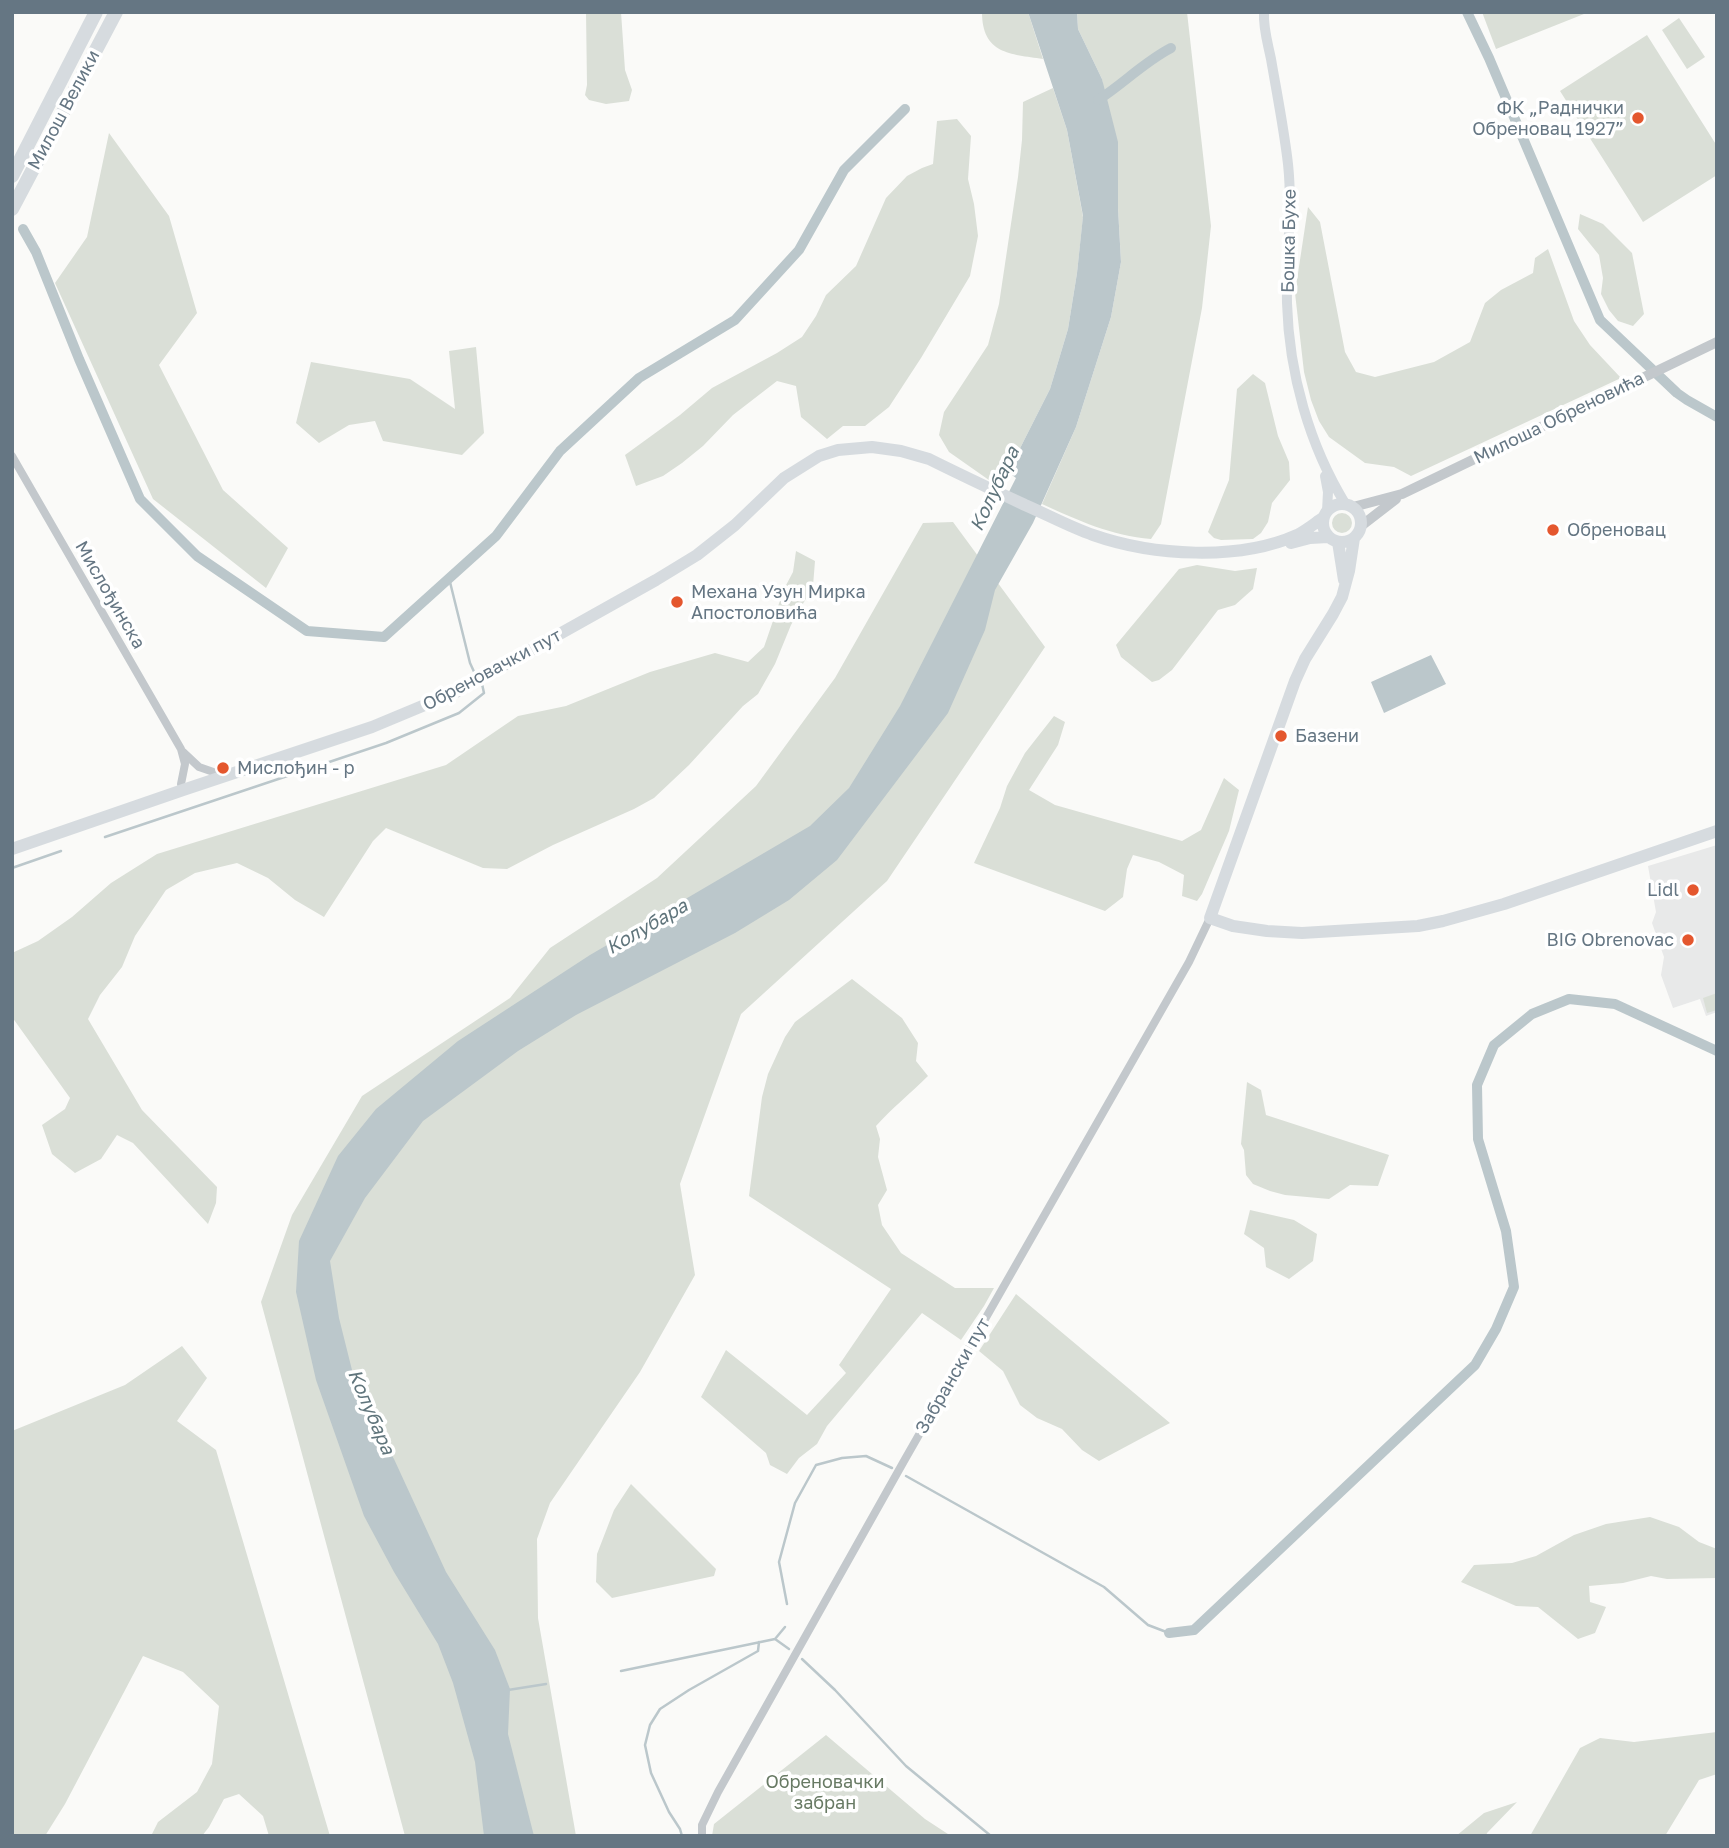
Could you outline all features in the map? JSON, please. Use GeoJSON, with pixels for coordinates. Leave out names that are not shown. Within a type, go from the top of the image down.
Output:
{"type":"FeatureCollection","features":[{"type":"Feature","properties":{"kind":"highway","name":"Милош Велики"},"geometry":{"type":"LineString","coordinates":[[12,176],[96,12]]}},
{"type":"Feature","properties":{"kind":"highway","name":"Милош Велики"},"geometry":{"type":"LineString","coordinates":[[12,209],[116,12]]}},
{"type":"Feature","properties":{"kind":"main road","name":"Бошка Бухе"},"geometry":{"type":"LineString","coordinates":[[1264,12],[1290,182],[1287,304],[1293,356],[1305,411],[1324,466],[1328,492],[1325,514]]}},
{"type":"Feature","properties":{"kind":"main road","name":"Обреновачки пут"},"geometry":{"type":"LineString","coordinates":[[12,849],[372,727],[472,684],[696,555],[735,525],[784,478],[818,456],[838,450],[872,447],[901,451],[936,463],[1070,526],[1117,542],[1165,550],[1215,552],[1270,545]]}},
{"type":"Feature","properties":{"kind":"main road","name":"Бошка Бухе"},"geometry":{"type":"LineString","coordinates":[[1324,466],[1349,506]]}},
{"type":"Feature","properties":{"kind":"main road"},"geometry":{"type":"LineString","coordinates":[[1270,545],[1300,534],[1338,504],[1349,506],[1359,516],[1349,571],[1337,607],[1304,659],[1295,681],[1210,918],[1233,926],[1302,933],[1418,926],[1504,904],[1717,831]]}},
{"type":"Feature","properties":{"kind":"main road"},"geometry":{"type":"LineString","coordinates":[[1325,514],[1323,526],[1333,539],[1345,583]]}},
{"type":"Feature","properties":{"kind":"main road"},"geometry":{"type":"LineString","coordinates":[[1270,545],[1283,545],[1310,538],[1346,542],[1357,532]]}},
{"type":"Feature","properties":{"kind":"street","name":"Милоша Обреновића"},"geometry":{"type":"LineString","coordinates":[[1349,506],[1402,494],[1717,342]]}},
{"type":"Feature","properties":{"kind":"street","name":"Мислођинска"},"geometry":{"type":"LineString","coordinates":[[12,456],[181,749],[185,764],[181,784],[183,790]]}},
{"type":"Feature","properties":{"kind":"street","name":"Милоша Обреновића"},"geometry":{"type":"LineString","coordinates":[[1357,532],[1402,494]]}},
{"type":"Feature","properties":{"kind":"street","name":"Мислођинска"},"geometry":{"type":"LineString","coordinates":[[181,749],[200,767],[225,776]]}},
{"type":"Feature","properties":{"kind":"street","name":"Забрански пут"},"geometry":{"type":"LineString","coordinates":[[702,1836],[702,1825],[718,1792],[892,1481],[1189,962],[1210,918]]}},
{"type":"Feature","properties":{"kind":"shaded area","name":"BIG Obrenovac"},"geometry":{"type":"Polygon","coordinates":[[[1717,845],[1717,1012],[1706,1016],[1700,999],[1673,1008],[1661,975],[1664,957],[1652,923],[1656,912],[1648,866],[1717,845]]]}},
{"type":"Feature","properties":{"kind":"green space"},"geometry":{"type":"Polygon","coordinates":[[[586,12],[621,12],[625,70],[632,90],[629,101],[606,104],[589,100],[585,95],[586,12]]]}},
{"type":"Feature","properties":{"kind":"green space"},"geometry":{"type":"Polygon","coordinates":[[[982,12],[1028,12],[1043,59],[1009,53],[993,44],[983,26],[982,12]]]}},
{"type":"Feature","properties":{"kind":"green space"},"geometry":{"type":"Polygon","coordinates":[[[1077,12],[1187,12],[1211,226],[1202,308],[1161,524],[1151,539],[1109,531],[1042,504],[1076,427],[1111,317],[1121,262],[1118,208],[1102,79],[1078,29],[1077,12]]]}},
{"type":"Feature","properties":{"kind":"green space"},"geometry":{"type":"Polygon","coordinates":[[[1482,12],[1589,12],[1496,49],[1482,12]]]}},
{"type":"Feature","properties":{"kind":"green space"},"geometry":{"type":"Polygon","coordinates":[[[1679,18],[1705,57],[1687,69],[1662,30],[1679,18]]]}},
{"type":"Feature","properties":{"kind":"green space","name":"ФК „Раднички Обреновац 1927”"},"geometry":{"type":"Polygon","coordinates":[[[1647,35],[1717,146],[1717,175],[1643,222],[1560,91],[1647,35]]]}},
{"type":"Feature","properties":{"kind":"green space"},"geometry":{"type":"Polygon","coordinates":[[[1053,88],[1067,130],[1083,217],[1077,273],[1068,329],[1050,389],[1002,483],[996,485],[949,452],[939,435],[944,412],[988,345],[999,304],[1018,177],[1023,102],[1053,88]]]}},
{"type":"Feature","properties":{"kind":"green space"},"geometry":{"type":"Polygon","coordinates":[[[957,119],[971,136],[968,179],[978,236],[970,276],[889,407],[865,426],[843,426],[827,439],[801,417],[796,386],[777,381],[733,415],[682,463],[663,476],[636,486],[625,455],[712,388],[802,337],[826,295],[856,266],[886,198],[907,176],[933,164],[937,121],[957,119]]]}},
{"type":"Feature","properties":{"kind":"green space"},"geometry":{"type":"Polygon","coordinates":[[[109,133],[169,216],[197,313],[159,365],[223,490],[288,548],[266,588],[153,499],[55,283],[87,237],[109,133]]]}},
{"type":"Feature","properties":{"kind":"green space"},"geometry":{"type":"Polygon","coordinates":[[[1308,207],[1320,222],[1345,352],[1356,372],[1375,377],[1434,362],[1470,342],[1485,303],[1501,290],[1533,273],[1535,258],[1548,249],[1574,321],[1590,345],[1621,378],[1411,476],[1394,467],[1365,463],[1329,437],[1319,421],[1304,372],[1295,293],[1308,207]]]}},
{"type":"Feature","properties":{"kind":"green space"},"geometry":{"type":"Polygon","coordinates":[[[1580,214],[1603,224],[1632,253],[1644,314],[1633,326],[1618,321],[1601,294],[1603,278],[1599,255],[1578,229],[1580,214]]]}},
{"type":"Feature","properties":{"kind":"green space"},"geometry":{"type":"Polygon","coordinates":[[[476,347],[484,433],[462,455],[383,441],[375,421],[349,425],[319,443],[296,423],[311,362],[410,379],[455,409],[449,351],[476,347]]]}},
{"type":"Feature","properties":{"kind":"green space"},"geometry":{"type":"Polygon","coordinates":[[[1253,374],[1265,383],[1278,436],[1289,462],[1290,480],[1272,503],[1268,522],[1261,533],[1253,539],[1221,540],[1208,532],[1229,480],[1237,389],[1253,374]]]}},
{"type":"Feature","properties":{"kind":"green space"},"geometry":{"type":"Polygon","coordinates":[[[1342,513],[1349,516],[1352,523],[1349,530],[1342,533],[1335,530],[1332,523],[1335,516],[1342,513]]]}},
{"type":"Feature","properties":{"kind":"green space"},"geometry":{"type":"Polygon","coordinates":[[[953,522],[1045,647],[887,881],[741,1014],[680,1184],[695,1275],[640,1372],[550,1503],[537,1539],[538,1618],[576,1836],[405,1836],[261,1302],[292,1215],[362,1096],[510,998],[550,948],[657,878],[756,786],[835,678],[923,523],[953,522]]]}},
{"type":"Feature","properties":{"kind":"green space"},"geometry":{"type":"Polygon","coordinates":[[[796,551],[815,561],[813,586],[758,694],[743,706],[689,765],[654,798],[634,809],[507,869],[483,868],[386,828],[373,841],[324,917],[295,900],[268,878],[237,863],[195,873],[166,890],[135,936],[122,967],[100,995],[88,1019],[142,1110],[217,1187],[216,1203],[208,1224],[133,1143],[117,1135],[101,1159],[75,1173],[52,1154],[42,1125],[65,1109],[70,1098],[12,1017],[12,953],[38,941],[72,917],[111,883],[157,854],[446,765],[518,716],[566,706],[650,672],[715,653],[748,662],[764,647],[784,589],[793,572],[796,551]]]}},
{"type":"Feature","properties":{"kind":"green space"},"geometry":{"type":"Polygon","coordinates":[[[1197,565],[1235,571],[1257,568],[1253,589],[1235,605],[1218,610],[1172,670],[1152,682],[1121,657],[1116,645],[1179,569],[1197,565]]]}},
{"type":"Feature","properties":{"kind":"green space"},"geometry":{"type":"Polygon","coordinates":[[[1054,716],[1065,722],[1058,745],[1029,790],[1055,805],[1182,841],[1201,830],[1224,778],[1239,790],[1229,831],[1197,901],[1182,896],[1184,875],[1159,862],[1133,855],[1127,869],[1123,897],[1105,911],[974,863],[1000,808],[1007,786],[1025,753],[1054,716]]]}},
{"type":"Feature","properties":{"kind":"green space"},"geometry":{"type":"Polygon","coordinates":[[[852,979],[902,1018],[918,1043],[916,1061],[928,1076],[876,1126],[880,1139],[878,1157],[887,1190],[878,1205],[882,1225],[901,1253],[955,1288],[994,1288],[961,1340],[922,1313],[827,1426],[817,1444],[799,1458],[787,1474],[770,1465],[766,1453],[701,1397],[726,1350],[807,1415],[846,1373],[839,1365],[891,1289],[749,1196],[762,1097],[768,1074],[785,1037],[795,1022],[852,979]]]}},
{"type":"Feature","properties":{"kind":"green space"},"geometry":{"type":"Polygon","coordinates":[[[1717,993],[1717,1010],[1707,1013],[1703,998],[1717,993]]]}},
{"type":"Feature","properties":{"kind":"green space"},"geometry":{"type":"Polygon","coordinates":[[[1247,1082],[1261,1090],[1266,1115],[1389,1155],[1378,1186],[1350,1185],[1329,1199],[1285,1195],[1253,1184],[1246,1175],[1241,1144],[1247,1082]]]}},
{"type":"Feature","properties":{"kind":"green space"},"geometry":{"type":"Polygon","coordinates":[[[1250,1210],[1294,1220],[1317,1234],[1313,1261],[1289,1279],[1266,1267],[1264,1248],[1244,1234],[1250,1210]]]}},
{"type":"Feature","properties":{"kind":"green space"},"geometry":{"type":"Polygon","coordinates":[[[1016,1294],[1170,1423],[1099,1461],[1082,1450],[1062,1429],[1037,1418],[1020,1405],[1003,1371],[979,1351],[1016,1294]]]}},
{"type":"Feature","properties":{"kind":"green space"},"geometry":{"type":"Polygon","coordinates":[[[182,1346],[207,1378],[177,1421],[216,1450],[330,1836],[269,1836],[263,1816],[239,1794],[224,1799],[202,1836],[151,1836],[158,1822],[197,1792],[212,1764],[219,1706],[183,1672],[143,1656],[65,1804],[45,1836],[12,1836],[12,1431],[125,1385],[182,1346]]]}},
{"type":"Feature","properties":{"kind":"green space"},"geometry":{"type":"Polygon","coordinates":[[[631,1484],[716,1569],[714,1576],[612,1598],[596,1582],[597,1554],[614,1510],[631,1484]]]}},
{"type":"Feature","properties":{"kind":"green space"},"geometry":{"type":"Polygon","coordinates":[[[1650,1517],[1679,1527],[1699,1542],[1717,1549],[1717,1578],[1667,1579],[1651,1576],[1623,1583],[1589,1586],[1590,1602],[1606,1607],[1595,1633],[1578,1639],[1538,1607],[1516,1606],[1461,1582],[1474,1565],[1512,1563],[1536,1556],[1574,1535],[1606,1524],[1650,1517]]]}},
{"type":"Feature","properties":{"kind":"green space"},"geometry":{"type":"Polygon","coordinates":[[[1717,1732],[1717,1774],[1699,1780],[1665,1836],[1530,1836],[1580,1748],[1600,1738],[1634,1742],[1717,1732]]]}},
{"type":"Feature","properties":{"kind":"green space","name":"Обреновачки забран"},"geometry":{"type":"Polygon","coordinates":[[[826,1735],[925,1819],[951,1836],[712,1836],[714,1824],[826,1735]]]}},
{"type":"Feature","properties":{"kind":"green space"},"geometry":{"type":"Polygon","coordinates":[[[1517,1802],[1486,1836],[1456,1836],[1484,1813],[1517,1802]]]}},
{"type":"Feature","properties":{"kind":"water","name":"Колубара"},"geometry":{"type":"Polygon","coordinates":[[[1028,12],[1077,12],[1078,29],[1102,79],[1118,142],[1121,262],[1111,317],[1076,427],[1033,523],[995,590],[985,630],[948,713],[837,860],[789,900],[735,933],[576,1015],[518,1051],[423,1121],[365,1198],[330,1261],[339,1318],[360,1402],[394,1459],[446,1572],[495,1650],[510,1689],[508,1734],[534,1836],[484,1836],[475,1762],[453,1683],[438,1644],[364,1516],[316,1380],[296,1292],[299,1241],[338,1156],[376,1109],[458,1041],[590,955],[810,826],[849,788],[900,706],[1016,478],[1008,472],[1050,389],[1068,329],[1083,216],[1067,130],[1028,12]]]}},
{"type":"Feature","properties":{"kind":"water"},"geometry":{"type":"Polygon","coordinates":[[[1431,655],[1446,684],[1384,713],[1371,682],[1431,655]]]}},
{"type":"Feature","properties":{"kind":"waterway"},"geometry":{"type":"LineString","coordinates":[[1467,12],[1600,320],[1677,393],[1717,417]]}},
{"type":"Feature","properties":{"kind":"waterway"},"geometry":{"type":"LineString","coordinates":[[1098,100],[1171,48]]}},
{"type":"Feature","properties":{"kind":"waterway"},"geometry":{"type":"LineString","coordinates":[[23,229],[36,252],[140,499],[197,556],[307,631],[384,637],[496,536],[560,451],[639,378],[735,320],[799,250],[844,170],[905,109]]}},
{"type":"Feature","properties":{"kind":"waterway"},"geometry":{"type":"LineString","coordinates":[[449,578],[470,663],[476,676]]}},
{"type":"Feature","properties":{"kind":"waterway"},"geometry":{"type":"LineString","coordinates":[[105,837],[386,743],[459,713],[484,693],[482,684]]}},
{"type":"Feature","properties":{"kind":"waterway"},"geometry":{"type":"LineString","coordinates":[[12,868],[61,851]]}},
{"type":"Feature","properties":{"kind":"waterway"},"geometry":{"type":"LineString","coordinates":[[1169,1633],[1194,1630],[1475,1365],[1496,1329],[1514,1287],[1506,1231],[1478,1139],[1477,1085],[1494,1045],[1532,1014],[1569,999],[1615,1004],[1717,1051]]}},
{"type":"Feature","properties":{"kind":"waterway"},"geometry":{"type":"LineString","coordinates":[[787,1604],[779,1562],[795,1503],[816,1465],[842,1458],[866,1456],[892,1468]]}},
{"type":"Feature","properties":{"kind":"waterway"},"geometry":{"type":"LineString","coordinates":[[906,1476],[1104,1587],[1148,1625],[1169,1633]]}},
{"type":"Feature","properties":{"kind":"waterway"},"geometry":{"type":"LineString","coordinates":[[621,1671],[775,1639],[785,1627]]}},
{"type":"Feature","properties":{"kind":"waterway"},"geometry":{"type":"LineString","coordinates":[[775,1639],[789,1649]]}},
{"type":"Feature","properties":{"kind":"waterway"},"geometry":{"type":"LineString","coordinates":[[682,1836],[651,1773],[645,1745],[650,1725],[660,1709],[758,1651],[759,1642]]}},
{"type":"Feature","properties":{"kind":"waterway"},"geometry":{"type":"LineString","coordinates":[[802,1659],[906,1766],[991,1836]]}},
{"type":"Feature","properties":{"kind":"waterway"},"geometry":{"type":"LineString","coordinates":[[508,1690],[546,1684]]}},
{"type":"Feature","properties":{"kind":"place","name":"ФК „Раднички Обреновац 1927”"},"geometry":{"type":"Point","coordinates":[1638,118]}},
{"type":"Feature","properties":{"kind":"place","name":"Обреновац"},"geometry":{"type":"Point","coordinates":[1553,530]}},
{"type":"Feature","properties":{"kind":"place","name":"Механа Узун Мирка Апостоловића"},"geometry":{"type":"Point","coordinates":[677,602]}},
{"type":"Feature","properties":{"kind":"place","name":"Базени"},"geometry":{"type":"Point","coordinates":[1281,736]}},
{"type":"Feature","properties":{"kind":"place","name":"Мислођин - р"},"geometry":{"type":"Point","coordinates":[223,768]}},
{"type":"Feature","properties":{"kind":"place","name":"Lidl"},"geometry":{"type":"Point","coordinates":[1693,890]}},
{"type":"Feature","properties":{"kind":"place","name":"BIG Obrenovac"},"geometry":{"type":"Point","coordinates":[1688,940]}}]}
